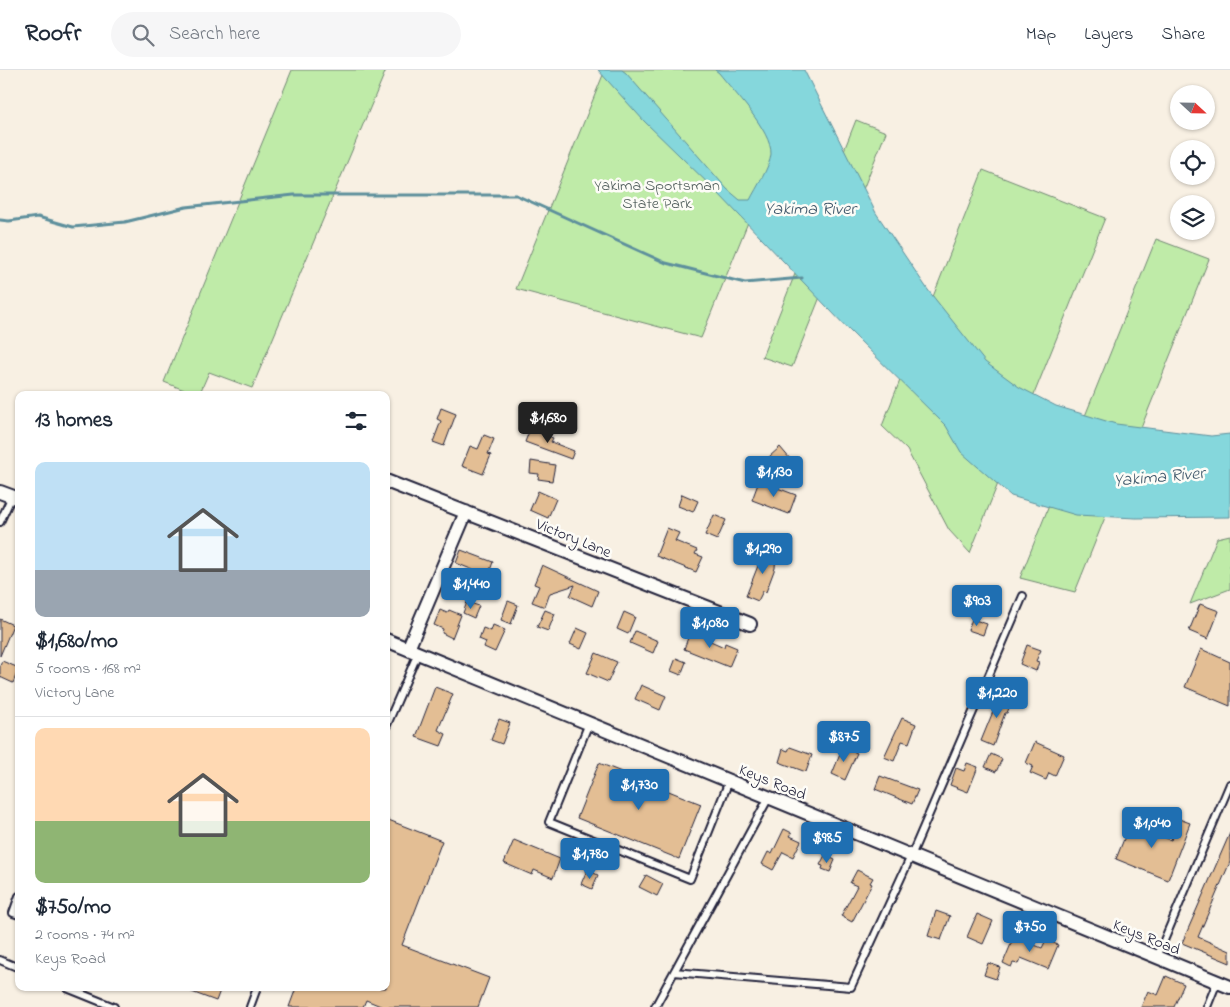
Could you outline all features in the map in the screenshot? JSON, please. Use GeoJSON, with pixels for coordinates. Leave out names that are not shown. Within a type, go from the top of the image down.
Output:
{"type":"FeatureCollection","features":[{"type":"Feature","properties":{"kind":"street","name":"Victory Lane"},"geometry":{"type":"LineString","coordinates":[[390,483],[750,624]]}},
{"type":"Feature","properties":{"kind":"street"},"geometry":{"type":"LineString","coordinates":[[413,651],[466,512]]}},
{"type":"Feature","properties":{"kind":"street","name":"Keys Road"},"geometry":{"type":"LineString","coordinates":[[390,642],[1230,987]]}},
{"type":"Feature","properties":{"kind":"lane"},"geometry":{"type":"LineString","coordinates":[[0,522],[10,496]]}},
{"type":"Feature","properties":{"kind":"lane"},"geometry":{"type":"LineString","coordinates":[[674,972],[851,987],[1023,596]]}},
{"type":"Feature","properties":{"kind":"lane"},"geometry":{"type":"LineString","coordinates":[[390,716],[413,651]]}},
{"type":"Feature","properties":{"kind":"lane"},"geometry":{"type":"LineString","coordinates":[[589,723],[549,822],[690,879],[729,781]]}},
{"type":"Feature","properties":{"kind":"lane"},"geometry":{"type":"LineString","coordinates":[[1157,957],[1230,784]]}},
{"type":"Feature","properties":{"kind":"lane"},"geometry":{"type":"LineString","coordinates":[[655,1007],[769,797]]}},
{"type":"Feature","properties":{"kind":"lane"},"geometry":{"type":"LineString","coordinates":[[0,960],[15,966]]}},
{"type":"Feature","properties":{"kind":"lane"},"geometry":{"type":"LineString","coordinates":[[1207,1007],[1217,982]]}},
{"type":"Feature","properties":{"kind":"lane"},"geometry":{"type":"LineString","coordinates":[[74,991],[114,1007]]}},
{"type":"Feature","properties":{"kind":"lane"},"geometry":{"type":"LineString","coordinates":[[250,1007],[256,991]]}},
{"type":"Feature","properties":{"kind":"green space"},"geometry":{"type":"Polygon","coordinates":[[[292,70],[386,70],[252,388],[209,372],[201,391],[187,391],[164,382],[292,70]]]}},
{"type":"Feature","properties":{"kind":"green space","name":"Yakima Sportsman State Park"},"geometry":{"type":"Polygon","coordinates":[[[605,70],[729,70],[799,97],[701,338],[516,289],[605,70]]]}},
{"type":"Feature","properties":{"kind":"green space"},"geometry":{"type":"Polygon","coordinates":[[[856,120],[886,132],[792,367],[762,357],[856,120]]]}},
{"type":"Feature","properties":{"kind":"green space"},"geometry":{"type":"Polygon","coordinates":[[[983,170],[1105,218],[970,553],[949,530],[907,450],[882,426],[983,170]]]}},
{"type":"Feature","properties":{"kind":"green space"},"geometry":{"type":"Polygon","coordinates":[[[1156,239],[1209,259],[1075,592],[1020,578],[1156,239]]]}},
{"type":"Feature","properties":{"kind":"green space"},"geometry":{"type":"Polygon","coordinates":[[[1230,535],[1230,589],[1190,604],[1217,538],[1230,535]]]}},
{"type":"Feature","properties":{"kind":"water","name":"Yakima River"},"geometry":{"type":"Polygon","coordinates":[[[598,70],[622,70],[626,73],[727,189],[740,200],[750,200],[768,165],[771,154],[770,145],[751,112],[715,70],[804,70],[876,213],[928,290],[985,362],[1019,387],[1056,406],[1116,424],[1211,436],[1230,434],[1230,517],[1136,518],[1076,515],[1011,496],[961,452],[946,426],[851,332],[717,192],[644,121],[598,70]]]}},
{"type":"Feature","properties":{"kind":"building"},"geometry":{"type":"Polygon","coordinates":[[[441,408],[456,414],[444,446],[433,442],[441,421],[437,419],[441,408]]]}},
{"type":"Feature","properties":{"kind":"building"},"geometry":{"type":"Polygon","coordinates":[[[530,429],[553,438],[551,442],[574,451],[571,459],[525,442],[530,429]]]}},
{"type":"Feature","properties":{"kind":"building"},"geometry":{"type":"Polygon","coordinates":[[[484,435],[494,439],[488,454],[491,455],[483,474],[462,466],[470,446],[478,449],[484,435]]]}},
{"type":"Feature","properties":{"kind":"building"},"geometry":{"type":"Polygon","coordinates":[[[780,447],[796,466],[786,476],[769,457],[780,447]]]}},
{"type":"Feature","properties":{"kind":"building"},"geometry":{"type":"Polygon","coordinates":[[[531,461],[555,465],[552,481],[538,479],[539,474],[530,473],[531,461]]]}},
{"type":"Feature","properties":{"kind":"building"},"geometry":{"type":"Polygon","coordinates":[[[759,481],[796,495],[789,514],[752,500],[759,481]]]}},
{"type":"Feature","properties":{"kind":"building"},"geometry":{"type":"Polygon","coordinates":[[[538,491],[556,499],[548,518],[530,510],[538,491]]]}},
{"type":"Feature","properties":{"kind":"building"},"geometry":{"type":"Polygon","coordinates":[[[682,494],[698,501],[693,512],[678,506],[682,494]]]}},
{"type":"Feature","properties":{"kind":"building"},"geometry":{"type":"Polygon","coordinates":[[[714,515],[726,520],[717,540],[705,535],[714,515]]]}},
{"type":"Feature","properties":{"kind":"building"},"geometry":{"type":"Polygon","coordinates":[[[667,528],[679,533],[675,541],[697,550],[695,554],[703,557],[696,572],[656,556],[667,528]]]}},
{"type":"Feature","properties":{"kind":"building"},"geometry":{"type":"Polygon","coordinates":[[[765,548],[776,552],[775,568],[766,592],[763,591],[758,601],[746,596],[765,548]]]}},
{"type":"Feature","properties":{"kind":"building"},"geometry":{"type":"Polygon","coordinates":[[[461,550],[493,562],[488,576],[456,563],[461,550]]]}},
{"type":"Feature","properties":{"kind":"building"},"geometry":{"type":"Polygon","coordinates":[[[542,565],[598,591],[592,606],[570,596],[575,585],[550,593],[545,607],[532,602],[539,586],[534,584],[542,565]]]}},
{"type":"Feature","properties":{"kind":"building"},"geometry":{"type":"Polygon","coordinates":[[[508,601],[518,605],[511,624],[501,620],[508,601]]]}},
{"type":"Feature","properties":{"kind":"building"},"geometry":{"type":"Polygon","coordinates":[[[467,602],[479,606],[474,618],[463,613],[467,602]]]}},
{"type":"Feature","properties":{"kind":"building"},"geometry":{"type":"Polygon","coordinates":[[[1200,604],[1219,611],[1208,639],[1189,631],[1200,604]]]}},
{"type":"Feature","properties":{"kind":"building"},"geometry":{"type":"Polygon","coordinates":[[[440,610],[447,613],[449,610],[461,615],[452,638],[442,633],[443,629],[434,625],[440,610]]]}},
{"type":"Feature","properties":{"kind":"building"},"geometry":{"type":"Polygon","coordinates":[[[545,610],[555,614],[548,631],[537,627],[545,610]]]}},
{"type":"Feature","properties":{"kind":"building"},"geometry":{"type":"Polygon","coordinates":[[[624,612],[635,617],[628,634],[617,629],[624,612]]]}},
{"type":"Feature","properties":{"kind":"building"},"geometry":{"type":"Polygon","coordinates":[[[0,619],[13,625],[0,656],[0,619]]]}},
{"type":"Feature","properties":{"kind":"building"},"geometry":{"type":"Polygon","coordinates":[[[972,619],[987,624],[983,635],[968,630],[972,619]]]}},
{"type":"Feature","properties":{"kind":"building"},"geometry":{"type":"Polygon","coordinates":[[[493,625],[505,630],[495,652],[484,647],[486,642],[479,639],[483,628],[491,631],[493,625]]]}},
{"type":"Feature","properties":{"kind":"building"},"geometry":{"type":"Polygon","coordinates":[[[577,628],[588,633],[581,649],[570,644],[577,628]]]}},
{"type":"Feature","properties":{"kind":"building"},"geometry":{"type":"Polygon","coordinates":[[[635,631],[658,641],[653,653],[630,643],[635,631]]]}},
{"type":"Feature","properties":{"kind":"building"},"geometry":{"type":"Polygon","coordinates":[[[690,632],[707,636],[706,639],[724,647],[725,643],[737,648],[729,667],[684,649],[690,632]]]}},
{"type":"Feature","properties":{"kind":"building"},"geometry":{"type":"Polygon","coordinates":[[[1027,645],[1041,650],[1036,661],[1039,662],[1036,671],[1020,664],[1027,645]]]}},
{"type":"Feature","properties":{"kind":"building"},"geometry":{"type":"Polygon","coordinates":[[[1201,649],[1230,662],[1230,706],[1185,687],[1201,649]]]}},
{"type":"Feature","properties":{"kind":"building"},"geometry":{"type":"Polygon","coordinates":[[[596,653],[617,662],[608,682],[587,673],[596,653]]]}},
{"type":"Feature","properties":{"kind":"building"},"geometry":{"type":"Polygon","coordinates":[[[676,658],[686,662],[681,675],[671,671],[676,658]]]}},
{"type":"Feature","properties":{"kind":"building"},"geometry":{"type":"Polygon","coordinates":[[[2,661],[15,666],[13,683],[0,677],[2,661]]]}},
{"type":"Feature","properties":{"kind":"building"},"geometry":{"type":"Polygon","coordinates":[[[641,685],[666,696],[660,710],[635,699],[641,685]]]}},
{"type":"Feature","properties":{"kind":"building"},"geometry":{"type":"Polygon","coordinates":[[[435,687],[453,694],[438,730],[446,734],[441,746],[416,737],[435,687]]]}},
{"type":"Feature","properties":{"kind":"building"},"geometry":{"type":"Polygon","coordinates":[[[1001,692],[1013,698],[1007,713],[1005,713],[993,746],[981,741],[1001,692]]]}},
{"type":"Feature","properties":{"kind":"building"},"geometry":{"type":"Polygon","coordinates":[[[902,718],[916,724],[909,743],[902,741],[894,761],[884,757],[902,718]]]}},
{"type":"Feature","properties":{"kind":"building"},"geometry":{"type":"Polygon","coordinates":[[[499,719],[510,723],[502,744],[491,740],[499,719]]]}},
{"type":"Feature","properties":{"kind":"building"},"geometry":{"type":"Polygon","coordinates":[[[1035,742],[1064,755],[1055,776],[1049,773],[1046,780],[1030,773],[1033,766],[1026,763],[1035,742]]]}},
{"type":"Feature","properties":{"kind":"building"},"geometry":{"type":"Polygon","coordinates":[[[790,747],[812,755],[806,772],[779,762],[783,749],[788,751],[790,747]]]}},
{"type":"Feature","properties":{"kind":"building"},"geometry":{"type":"Polygon","coordinates":[[[843,747],[857,753],[845,780],[832,774],[843,747]]]}},
{"type":"Feature","properties":{"kind":"building"},"geometry":{"type":"Polygon","coordinates":[[[991,754],[1002,759],[996,772],[985,767],[991,754]]]}},
{"type":"Feature","properties":{"kind":"building"},"geometry":{"type":"Polygon","coordinates":[[[599,763],[701,804],[679,859],[577,818],[599,763]]]}},
{"type":"Feature","properties":{"kind":"building"},"geometry":{"type":"Polygon","coordinates":[[[967,763],[978,767],[968,792],[950,785],[956,768],[964,771],[967,763]]]}},
{"type":"Feature","properties":{"kind":"building"},"geometry":{"type":"Polygon","coordinates":[[[880,776],[918,790],[912,804],[875,789],[880,776]]]}},
{"type":"Feature","properties":{"kind":"building"},"geometry":{"type":"Polygon","coordinates":[[[1132,819],[1145,825],[1143,829],[1171,840],[1179,819],[1190,823],[1168,880],[1116,859],[1132,819]]]}},
{"type":"Feature","properties":{"kind":"building"},"geometry":{"type":"Polygon","coordinates":[[[390,821],[442,841],[402,945],[489,978],[478,1007],[383,1007],[366,1000],[363,1007],[289,1007],[295,991],[390,991],[390,821]]]}},
{"type":"Feature","properties":{"kind":"building"},"geometry":{"type":"Polygon","coordinates":[[[784,829],[792,833],[790,836],[801,841],[793,857],[783,852],[773,870],[762,864],[768,852],[772,854],[784,829]]]}},
{"type":"Feature","properties":{"kind":"building"},"geometry":{"type":"Polygon","coordinates":[[[1230,833],[1230,862],[1198,937],[1230,951],[1230,963],[1182,943],[1230,833]]]}},
{"type":"Feature","properties":{"kind":"building"},"geometry":{"type":"Polygon","coordinates":[[[514,840],[560,859],[553,878],[534,870],[532,875],[504,863],[514,840]]]}},
{"type":"Feature","properties":{"kind":"building"},"geometry":{"type":"Polygon","coordinates":[[[825,855],[835,860],[830,872],[822,869],[823,866],[820,865],[825,855]]]}},
{"type":"Feature","properties":{"kind":"building"},"geometry":{"type":"Polygon","coordinates":[[[587,870],[598,875],[592,889],[581,884],[587,870]]]}},
{"type":"Feature","properties":{"kind":"building"},"geometry":{"type":"Polygon","coordinates":[[[857,870],[873,878],[870,883],[872,884],[852,922],[841,916],[857,886],[850,883],[857,870]]]}},
{"type":"Feature","properties":{"kind":"building"},"geometry":{"type":"Polygon","coordinates":[[[646,875],[663,884],[657,896],[639,887],[646,875]]]}},
{"type":"Feature","properties":{"kind":"building"},"geometry":{"type":"Polygon","coordinates":[[[936,911],[950,916],[941,940],[928,936],[936,911]]]}},
{"type":"Feature","properties":{"kind":"building"},"geometry":{"type":"Polygon","coordinates":[[[977,914],[993,921],[983,944],[967,937],[977,914]]]}},
{"type":"Feature","properties":{"kind":"building"},"geometry":{"type":"Polygon","coordinates":[[[1014,937],[1042,948],[1046,940],[1058,945],[1048,969],[1021,958],[1018,964],[1013,963],[1011,967],[1003,963],[1014,937]]]}},
{"type":"Feature","properties":{"kind":"building"},"geometry":{"type":"Polygon","coordinates":[[[988,963],[1000,967],[996,979],[984,975],[988,963]]]}},
{"type":"Feature","properties":{"kind":"building"},"geometry":{"type":"Polygon","coordinates":[[[1166,976],[1184,984],[1174,1007],[1141,1007],[1148,991],[1158,995],[1166,976]]]}},
{"type":"Feature","properties":{"kind":"building"},"geometry":{"type":"Polygon","coordinates":[[[189,991],[220,991],[216,1001],[189,991]]]}},
{"type":"Feature","properties":{"kind":"waterway"},"geometry":{"type":"LineString","coordinates":[[0,220],[9,221],[38,217],[73,227],[125,222],[186,207],[294,195],[516,195],[666,263],[745,283],[802,278]]}}]}
